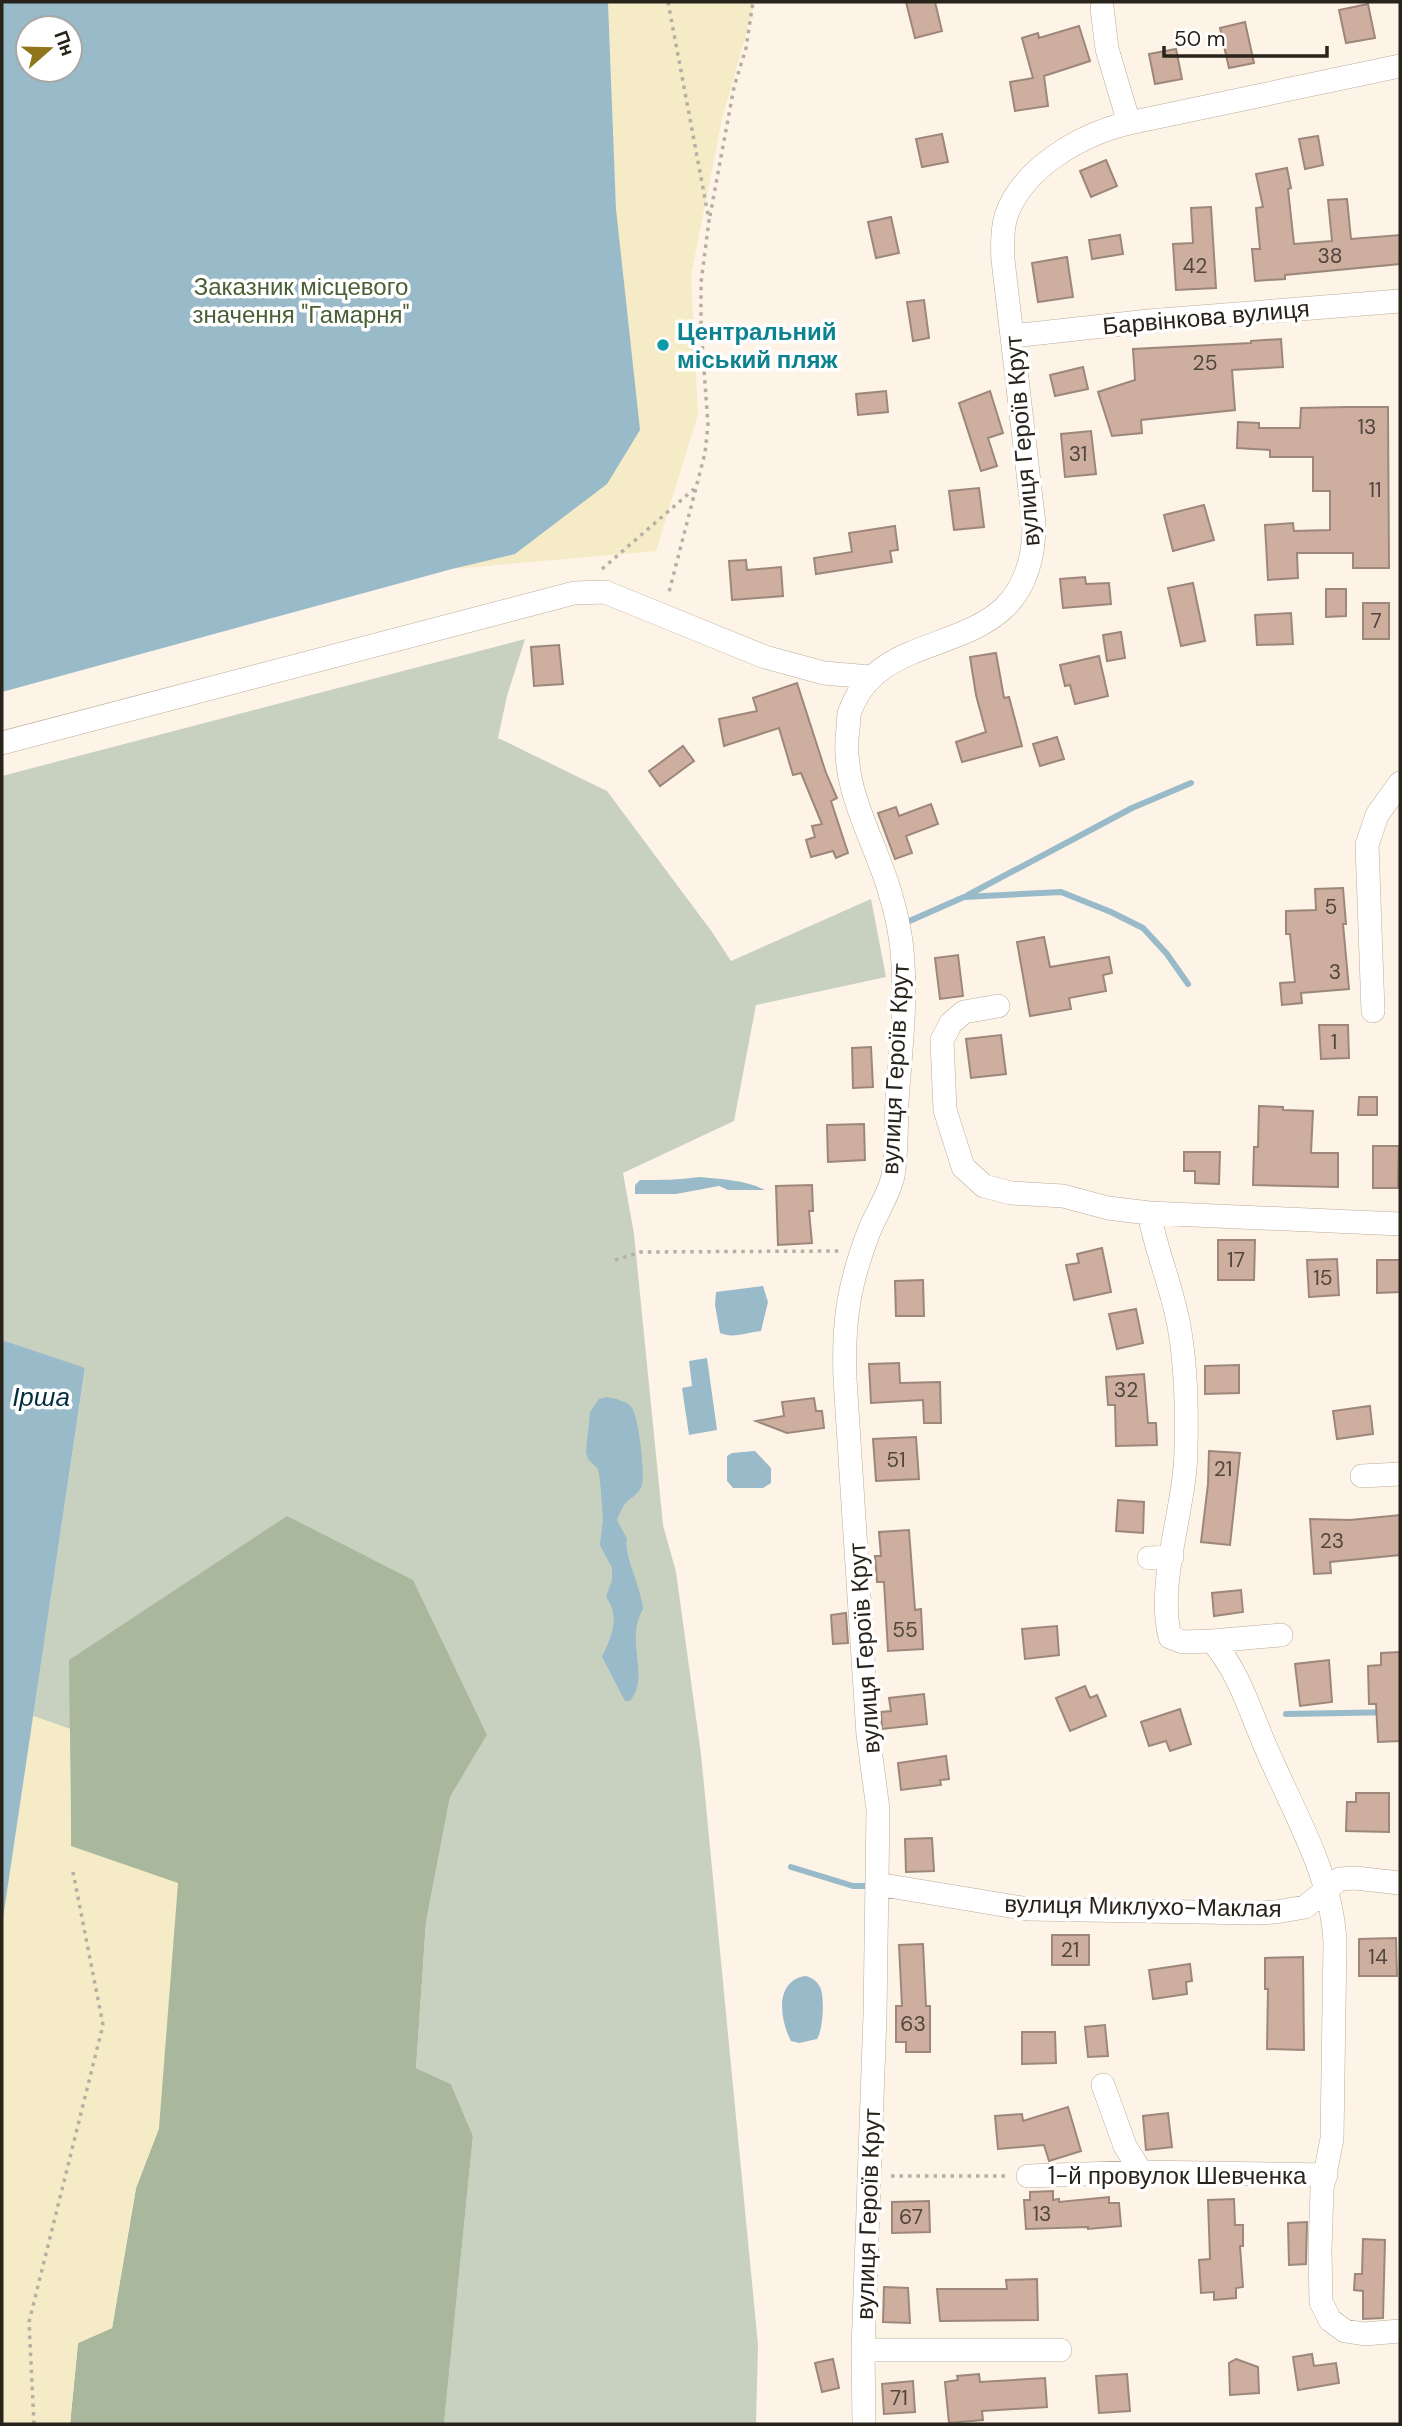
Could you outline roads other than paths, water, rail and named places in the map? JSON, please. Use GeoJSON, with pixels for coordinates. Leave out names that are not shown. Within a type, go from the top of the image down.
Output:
{"type":"FeatureCollection","features":[{"type":"Feature","properties":{"kind":"street"},"geometry":{"type":"LineString","coordinates":[[1102,8],[1107,49],[1129,123]]}},
{"type":"Feature","properties":{"kind":"street","name":"вулиця Героїв Крут"},"geometry":{"type":"LineString","coordinates":[[864,2424],[863,2350],[878,1809],[868,1735],[845,1379],[844,1325],[850,1289],[861,1251],[892,1177],[903,1013],[903,964],[895,913],[887,885],[853,793],[846,753],[849,715],[870,677],[905,655],[984,625],[1011,600],[1030,567],[1034,524],[1002,242],[1007,214],[1042,166],[1062,150],[1093,134],[1129,123],[1400,66]]}},
{"type":"Feature","properties":{"kind":"street","name":"Барвінкова вулиця"},"geometry":{"type":"LineString","coordinates":[[1013,336],[1149,321],[1400,301]]}},
{"type":"Feature","properties":{"kind":"street"},"geometry":{"type":"LineString","coordinates":[[2,743],[574,593],[605,592],[765,657],[824,673],[870,677]]}},
{"type":"Feature","properties":{"kind":"street"},"geometry":{"type":"LineString","coordinates":[[1373,1011],[1367,845],[1377,815],[1400,783]]}},
{"type":"Feature","properties":{"kind":"street"},"geometry":{"type":"LineString","coordinates":[[998,1006],[964,1012],[951,1023],[942,1040],[945,1110],[962,1167],[984,1186],[1011,1193],[1063,1196],[1108,1208],[1149,1213],[1400,1224]]}},
{"type":"Feature","properties":{"kind":"street"},"geometry":{"type":"LineString","coordinates":[[1149,1213],[1158,1253],[1172,1295],[1183,1349],[1186,1472],[1161,1557],[1166,1623],[1170,1637],[1183,1642],[1280,1634]]}},
{"type":"Feature","properties":{"kind":"street"},"geometry":{"type":"LineString","coordinates":[[1362,1476],[1400,1474]]}},
{"type":"Feature","properties":{"kind":"street","name":"1-й провулок Шевченка"},"geometry":{"type":"LineString","coordinates":[[1212,1641],[1228,1658],[1240,1681],[1268,1753],[1303,1827],[1326,1889],[1334,1922],[1332,2140],[1322,2189],[1320,2250],[1320,2293],[1325,2312],[1337,2327],[1345,2331],[1365,2334],[1400,2331]]}},
{"type":"Feature","properties":{"kind":"street","name":"вулиця Миклухо-Маклая"},"geometry":{"type":"LineString","coordinates":[[877,1884],[1028,1909],[1255,1913],[1305,1907],[1326,1889],[1345,1878],[1400,1883]]}},
{"type":"Feature","properties":{"kind":"street"},"geometry":{"type":"LineString","coordinates":[[1103,2085],[1125,2146],[1141,2172]]}},
{"type":"Feature","properties":{"kind":"street","name":"1-й провулок Шевченка"},"geometry":{"type":"LineString","coordinates":[[1028,2176],[1141,2172],[1326,2175]]}},
{"type":"Feature","properties":{"kind":"street"},"geometry":{"type":"LineString","coordinates":[[863,2350],[1060,2350]]}},
{"type":"Feature","properties":{"kind":"water","name":"Заказник місцевого значення \"Гамарня\""},"geometry":{"type":"Polygon","coordinates":[[[2,2],[608,2],[616,209],[640,430],[607,484],[515,554],[2,692],[2,2]]]}},
{"type":"Feature","properties":{"kind":"water"},"geometry":{"type":"Polygon","coordinates":[[[699,1177],[741,1182],[765,1190],[728,1190],[719,1186],[676,1194],[635,1194],[635,1185],[640,1180],[699,1177]]]}},
{"type":"Feature","properties":{"kind":"water"},"geometry":{"type":"Polygon","coordinates":[[[763,1286],[768,1302],[761,1331],[735,1335],[720,1333],[715,1305],[716,1292],[763,1286]]]}},
{"type":"Feature","properties":{"kind":"water","name":"Ірша"},"geometry":{"type":"Polygon","coordinates":[[[2,1340],[85,1368],[2,1925],[2,1340]]]}},
{"type":"Feature","properties":{"kind":"water"},"geometry":{"type":"Polygon","coordinates":[[[707,1358],[717,1430],[689,1435],[682,1388],[692,1386],[689,1361],[707,1358]]]}},
{"type":"Feature","properties":{"kind":"water"},"geometry":{"type":"Polygon","coordinates":[[[607,1397],[624,1402],[632,1408],[642,1458],[642,1485],[624,1505],[617,1520],[627,1539],[626,1545],[643,1609],[636,1634],[638,1680],[630,1701],[625,1701],[602,1657],[614,1620],[606,1597],[612,1580],[612,1568],[600,1545],[603,1519],[598,1469],[588,1459],[586,1452],[590,1412],[599,1399],[607,1397]]]}},
{"type":"Feature","properties":{"kind":"water"},"geometry":{"type":"Polygon","coordinates":[[[755,1451],[771,1468],[771,1483],[763,1488],[733,1488],[727,1481],[727,1456],[755,1451]]]}},
{"type":"Feature","properties":{"kind":"water"},"geometry":{"type":"Polygon","coordinates":[[[806,1976],[820,1987],[822,2021],[817,2039],[799,2043],[791,2041],[787,2032],[782,2001],[789,1985],[806,1976]]]}},
{"type":"Feature","properties":{"kind":"waterway"},"geometry":{"type":"LineString","coordinates":[[968,895],[1132,808],[1191,783]]}},
{"type":"Feature","properties":{"kind":"waterway"},"geometry":{"type":"LineString","coordinates":[[905,923],[964,897],[1061,892],[1143,928],[1167,954],[1188,984]]}},
{"type":"Feature","properties":{"kind":"waterway"},"geometry":{"type":"LineString","coordinates":[[1286,1714],[1400,1712]]}},
{"type":"Feature","properties":{"kind":"waterway"},"geometry":{"type":"LineString","coordinates":[[791,1867],[853,1886],[865,1886]]}},
{"type":"Feature","properties":{"kind":"place","name":"Центральний міський пляж"},"geometry":{"type":"Point","coordinates":[663,345]}}]}
